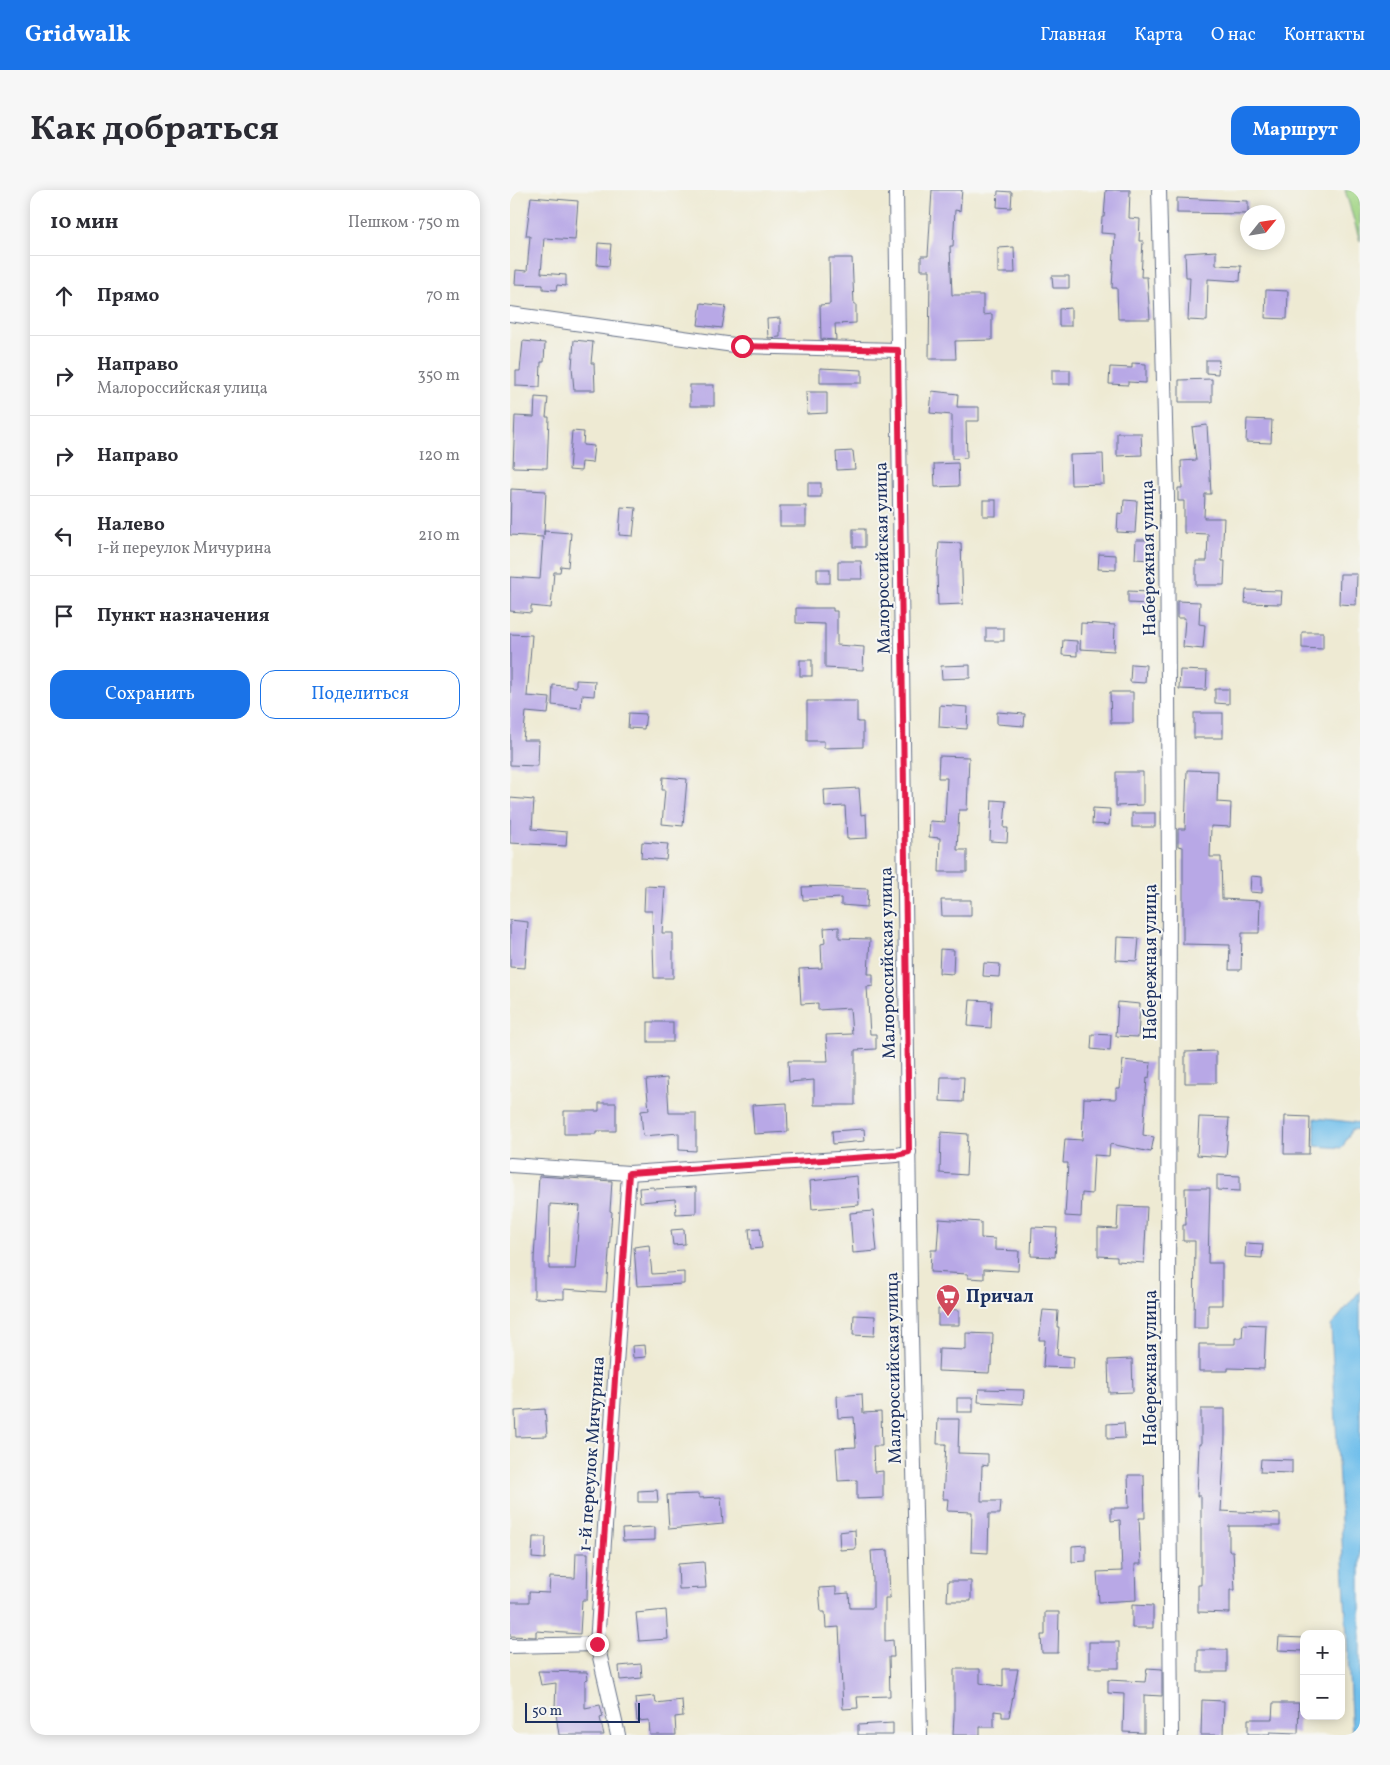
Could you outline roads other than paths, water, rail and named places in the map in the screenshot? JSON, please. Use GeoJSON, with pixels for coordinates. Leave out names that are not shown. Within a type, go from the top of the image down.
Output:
{"type":"FeatureCollection","features":[{"type":"Feature","properties":{"kind":"street","name":"Малороссийская улица"},"geometry":{"type":"LineString","coordinates":[[896,190],[910,1289],[920,1735]]}},
{"type":"Feature","properties":{"kind":"street","name":"Набережная улица"},"geometry":{"type":"LineString","coordinates":[[1159,190],[1167,506],[1170,880],[1168,1322],[1171,1735]]}},
{"type":"Feature","properties":{"kind":"street"},"geometry":{"type":"LineString","coordinates":[[510,314],[742,346],[898,350]]}},
{"type":"Feature","properties":{"kind":"street"},"geometry":{"type":"LineString","coordinates":[[510,1165],[629,1173],[897,1155],[909,1152]]}},
{"type":"Feature","properties":{"kind":"street","name":"1-й переулок Мичурина"},"geometry":{"type":"LineString","coordinates":[[618,1735],[597,1644],[629,1173]]}},
{"type":"Feature","properties":{"kind":"street"},"geometry":{"type":"LineString","coordinates":[[510,1646],[597,1644]]}},
{"type":"Feature","properties":{"kind":"water"},"geometry":{"type":"Polygon","coordinates":[[[1315,1118],[1360,1123],[1360,1130],[1352,1129],[1342,1148],[1315,1146],[1315,1118]]]}},
{"type":"Feature","properties":{"kind":"water"},"geometry":{"type":"Polygon","coordinates":[[[1360,1291],[1360,1735],[1352,1735],[1331,1326],[1360,1291]]]}},
{"type":"Feature","properties":{"kind":"place","name":"Причал"},"geometry":{"type":"Point","coordinates":[948,1317]}}]}
